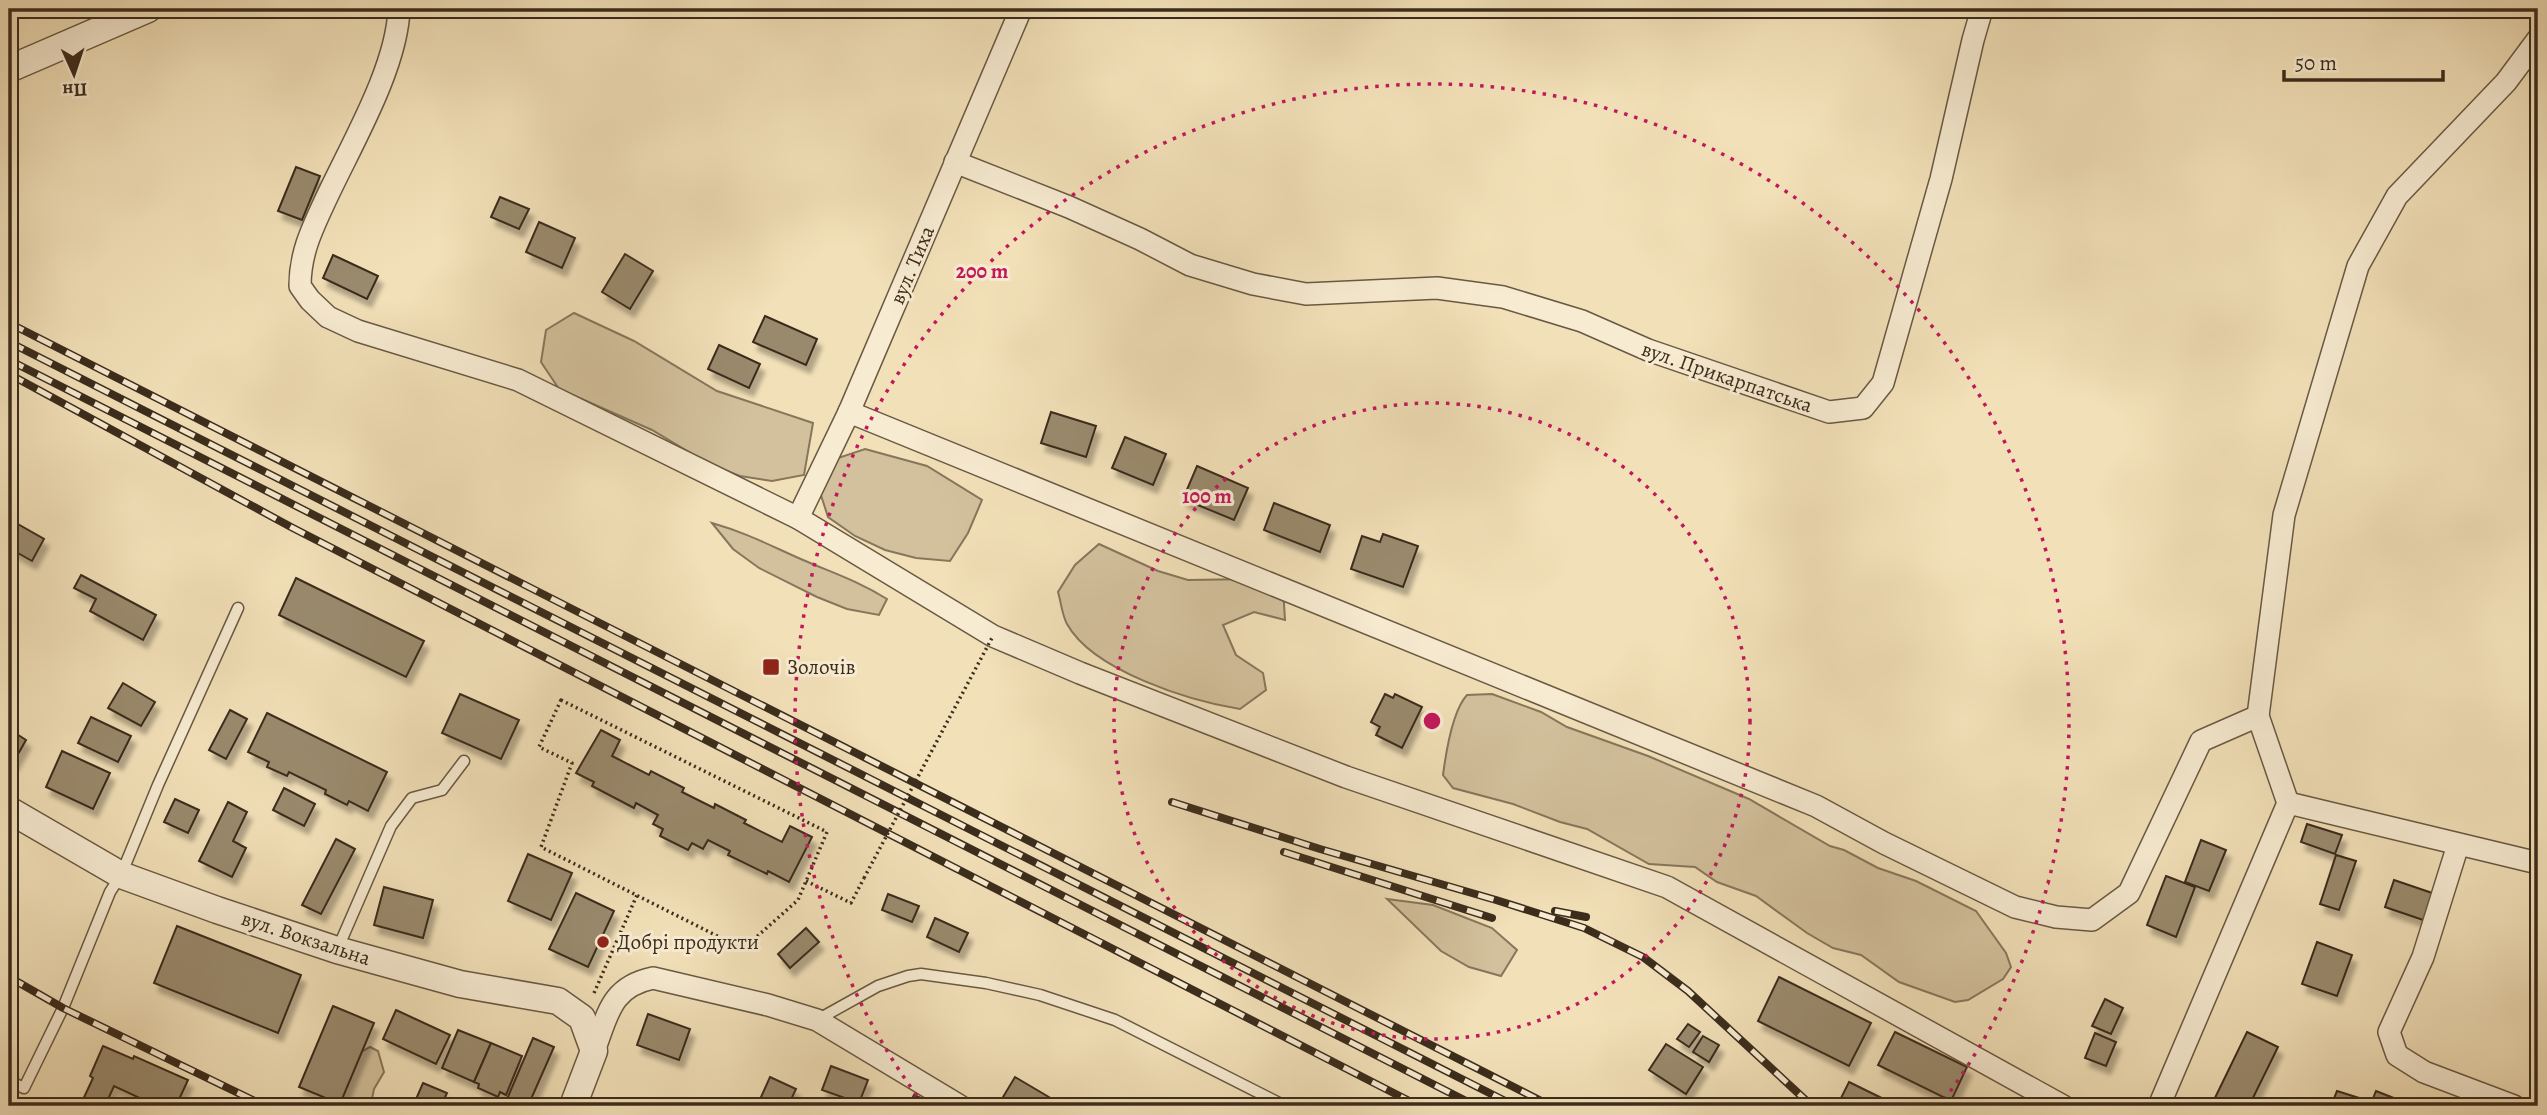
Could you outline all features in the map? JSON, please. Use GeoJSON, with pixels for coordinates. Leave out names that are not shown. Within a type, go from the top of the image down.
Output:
{"type":"FeatureCollection","features":[{"type":"Feature","properties":{"kind":"street"},"geometry":{"type":"LineString","coordinates":[[9,69],[148,9]]}},
{"type":"Feature","properties":{"kind":"street"},"geometry":{"type":"LineString","coordinates":[[399,9],[398,25],[381,80],[304,246],[300,286],[328,317],[358,331],[518,380],[798,518],[993,636],[1346,777],[1667,887],[2063,1106]]}},
{"type":"Feature","properties":{"kind":"street","name":"вул. Тиха"},"geometry":{"type":"LineString","coordinates":[[798,518],[849,412],[1021,9]]}},
{"type":"Feature","properties":{"kind":"street","name":"вул. Прикарпатська"},"geometry":{"type":"LineString","coordinates":[[955,162],[1069,207],[1190,265],[1253,284],[1306,294],[1437,288],[1503,297],[1582,321],[1648,350],[1829,412],[1863,408],[1883,383],[1941,179],[1982,9]]}},
{"type":"Feature","properties":{"kind":"street"},"geometry":{"type":"LineString","coordinates":[[2159,1106],[2288,803],[2258,716],[2284,515],[2358,265],[2397,196],[2506,82],[2538,39]]}},
{"type":"Feature","properties":{"kind":"street"},"geometry":{"type":"LineString","coordinates":[[849,412],[1815,806],[2015,907],[2056,918],[2092,920],[2129,893],[2201,741],[2258,716]]}},
{"type":"Feature","properties":{"kind":"street"},"geometry":{"type":"LineString","coordinates":[[2288,803],[2538,863]]}},
{"type":"Feature","properties":{"kind":"street","name":"вул. Вокзальна"},"geometry":{"type":"LineString","coordinates":[[9,810],[121,875],[337,950],[460,984],[558,1001],[582,1018]]}},
{"type":"Feature","properties":{"kind":"street"},"geometry":{"type":"LineString","coordinates":[[2458,845],[2423,957],[2389,1032],[2397,1055],[2424,1072],[2514,1106]]}},
{"type":"Feature","properties":{"kind":"street"},"geometry":{"type":"LineString","coordinates":[[573,1106],[611,1005],[621,992],[634,982],[653,978],[768,1005],[817,1020],[960,1106]]}},
{"type":"Feature","properties":{"kind":"street"},"geometry":{"type":"LineString","coordinates":[[582,1018],[594,1051]]}},
{"type":"Feature","properties":{"kind":"lane"},"geometry":{"type":"LineString","coordinates":[[9,1081],[24,1088],[64,1008],[110,892],[121,875],[158,785],[238,608]]}},
{"type":"Feature","properties":{"kind":"lane"},"geometry":{"type":"LineString","coordinates":[[337,950],[391,826],[412,798],[442,790],[464,761]]}},
{"type":"Feature","properties":{"kind":"lane"},"geometry":{"type":"LineString","coordinates":[[817,1020],[878,986],[908,975],[921,974],[986,983],[1040,995],[1115,1020],[1285,1106]]}},
{"type":"Feature","properties":{"kind":"path"},"geometry":{"type":"LineString","coordinates":[[806,881],[851,903],[993,636]]}},
{"type":"Feature","properties":{"kind":"path"},"geometry":{"type":"LineString","coordinates":[[561,700],[827,832],[797,900],[743,949],[637,895],[541,846],[572,763],[539,747],[561,700]]}},
{"type":"Feature","properties":{"kind":"path"},"geometry":{"type":"LineString","coordinates":[[582,1018],[637,895]]}},
{"type":"Feature","properties":{"kind":"shaded area"},"geometry":{"type":"Polygon","coordinates":[[[574,313],[634,341],[717,391],[813,423],[804,475],[772,481],[740,476],[709,464],[652,430],[559,389],[541,362],[546,330],[574,313]]]}},
{"type":"Feature","properties":{"kind":"shaded area"},"geometry":{"type":"Polygon","coordinates":[[[865,449],[927,466],[982,500],[968,533],[950,561],[916,558],[885,550],[855,536],[828,517],[818,486],[835,459],[865,449]]]}},
{"type":"Feature","properties":{"kind":"shaded area"},"geometry":{"type":"Polygon","coordinates":[[[712,523],[748,535],[866,587],[887,599],[879,615],[847,609],[817,597],[759,568],[733,549],[712,523]]]}},
{"type":"Feature","properties":{"kind":"shaded area"},"geometry":{"type":"Polygon","coordinates":[[[1099,544],[1158,571],[1188,580],[1252,579],[1283,588],[1285,620],[1254,612],[1223,625],[1236,655],[1263,673],[1266,690],[1240,709],[1196,699],[1144,681],[1120,669],[1080,641],[1065,620],[1058,592],[1075,565],[1099,544]]]}},
{"type":"Feature","properties":{"kind":"shaded area"},"geometry":{"type":"Polygon","coordinates":[[[1492,694],[1541,712],[1567,727],[1648,756],[1749,799],[1830,846],[1844,850],[1878,868],[1916,881],[1976,911],[2006,953],[2011,967],[2003,979],[1968,1000],[1955,1002],[1899,982],[1861,955],[1833,948],[1807,933],[1756,896],[1717,882],[1695,867],[1649,864],[1587,829],[1513,804],[1453,788],[1443,775],[1450,732],[1457,711],[1467,695],[1492,694]]]}},
{"type":"Feature","properties":{"kind":"shaded area"},"geometry":{"type":"Polygon","coordinates":[[[1387,899],[1433,905],[1492,928],[1517,950],[1501,976],[1469,967],[1441,951],[1387,899]]]}},
{"type":"Feature","properties":{"kind":"shaded area"},"geometry":{"type":"Polygon","coordinates":[[[370,1047],[378,1051],[384,1072],[374,1089],[371,1104],[336,1106],[336,1093],[354,1056],[370,1047]]]}},
{"type":"Feature","properties":{"kind":"building"},"geometry":{"type":"Polygon","coordinates":[[[296,167],[320,176],[302,220],[278,211],[296,167]]]}},
{"type":"Feature","properties":{"kind":"building"},"geometry":{"type":"Polygon","coordinates":[[[500,197],[529,209],[519,229],[491,217],[500,197]]]}},
{"type":"Feature","properties":{"kind":"building"},"geometry":{"type":"Polygon","coordinates":[[[539,222],[575,238],[562,268],[526,252],[539,222]]]}},
{"type":"Feature","properties":{"kind":"building"},"geometry":{"type":"Polygon","coordinates":[[[625,254],[653,271],[630,309],[602,292],[625,254]]]}},
{"type":"Feature","properties":{"kind":"building"},"geometry":{"type":"Polygon","coordinates":[[[333,255],[378,276],[367,299],[323,278],[333,255]]]}},
{"type":"Feature","properties":{"kind":"building"},"geometry":{"type":"Polygon","coordinates":[[[765,316],[817,339],[806,365],[753,342],[765,316]]]}},
{"type":"Feature","properties":{"kind":"building"},"geometry":{"type":"Polygon","coordinates":[[[719,345],[760,364],[749,388],[708,369],[719,345]]]}},
{"type":"Feature","properties":{"kind":"building"},"geometry":{"type":"Polygon","coordinates":[[[1051,412],[1096,426],[1086,457],[1041,443],[1051,412]]]}},
{"type":"Feature","properties":{"kind":"building"},"geometry":{"type":"Polygon","coordinates":[[[1125,437],[1166,454],[1153,485],[1112,468],[1125,437]]]}},
{"type":"Feature","properties":{"kind":"building"},"geometry":{"type":"Polygon","coordinates":[[[1197,466],[1248,488],[1234,520],[1183,499],[1197,466]]]}},
{"type":"Feature","properties":{"kind":"building"},"geometry":{"type":"Polygon","coordinates":[[[1274,503],[1330,525],[1320,552],[1264,530],[1274,503]]]}},
{"type":"Feature","properties":{"kind":"building"},"geometry":{"type":"Polygon","coordinates":[[[9,519],[44,539],[32,561],[9,548],[9,519]]]}},
{"type":"Feature","properties":{"kind":"building"},"geometry":{"type":"Polygon","coordinates":[[[1383,534],[1418,546],[1403,587],[1351,569],[1362,536],[1380,542],[1383,534]]]}},
{"type":"Feature","properties":{"kind":"building"},"geometry":{"type":"Polygon","coordinates":[[[81,575],[156,615],[143,640],[90,611],[96,599],[74,588],[81,575]]]}},
{"type":"Feature","properties":{"kind":"building"},"geometry":{"type":"Polygon","coordinates":[[[296,578],[424,641],[406,677],[279,615],[296,578]]]}},
{"type":"Feature","properties":{"kind":"building"},"geometry":{"type":"Polygon","coordinates":[[[123,683],[155,702],[141,726],[108,708],[123,683]]]}},
{"type":"Feature","properties":{"kind":"building"},"geometry":{"type":"Polygon","coordinates":[[[460,694],[519,720],[501,759],[442,733],[460,694]]]}},
{"type":"Feature","properties":{"kind":"building"},"geometry":{"type":"Polygon","coordinates":[[[1385,694],[1393,698],[1395,694],[1422,707],[1402,748],[1376,735],[1380,727],[1371,722],[1385,694]]]}},
{"type":"Feature","properties":{"kind":"building"},"geometry":{"type":"Polygon","coordinates":[[[230,710],[247,719],[226,759],[209,750],[230,710]]]}},
{"type":"Feature","properties":{"kind":"building"},"geometry":{"type":"Polygon","coordinates":[[[267,713],[387,772],[368,811],[349,801],[347,805],[325,794],[326,790],[289,772],[287,776],[267,767],[269,762],[248,752],[267,713]]]}},
{"type":"Feature","properties":{"kind":"building"},"geometry":{"type":"Polygon","coordinates":[[[91,717],[131,736],[118,762],[78,743],[91,717]]]}},
{"type":"Feature","properties":{"kind":"building"},"geometry":{"type":"Polygon","coordinates":[[[9,729],[26,740],[13,763],[9,760],[9,729]]]}},
{"type":"Feature","properties":{"kind":"building"},"geometry":{"type":"Polygon","coordinates":[[[601,730],[620,740],[612,756],[649,775],[651,771],[684,788],[682,792],[714,808],[715,804],[746,820],[744,823],[782,842],[790,826],[812,837],[789,882],[728,855],[730,851],[708,840],[703,849],[692,843],[688,850],[660,836],[663,829],[653,824],[658,815],[636,803],[634,808],[592,786],[594,782],[576,773],[601,730]]]}},
{"type":"Feature","properties":{"kind":"building"},"geometry":{"type":"Polygon","coordinates":[[[62,751],[110,773],[93,809],[46,787],[62,751]]]}},
{"type":"Feature","properties":{"kind":"building"},"geometry":{"type":"Polygon","coordinates":[[[284,788],[315,804],[304,826],[273,810],[284,788]]]}},
{"type":"Feature","properties":{"kind":"building"},"geometry":{"type":"Polygon","coordinates":[[[175,799],[199,810],[188,833],[164,822],[175,799]]]}},
{"type":"Feature","properties":{"kind":"building"},"geometry":{"type":"Polygon","coordinates":[[[228,802],[247,812],[233,841],[246,848],[232,877],[199,861],[228,802]]]}},
{"type":"Feature","properties":{"kind":"building"},"geometry":{"type":"Polygon","coordinates":[[[2307,824],[2342,835],[2335,854],[2301,842],[2307,824]]]}},
{"type":"Feature","properties":{"kind":"building"},"geometry":{"type":"Polygon","coordinates":[[[336,839],[355,849],[321,914],[302,905],[336,839]]]}},
{"type":"Feature","properties":{"kind":"building"},"geometry":{"type":"Polygon","coordinates":[[[2201,840],[2226,850],[2209,891],[2185,882],[2201,840]]]}},
{"type":"Feature","properties":{"kind":"building"},"geometry":{"type":"Polygon","coordinates":[[[528,854],[572,873],[551,920],[508,901],[528,854]]]}},
{"type":"Feature","properties":{"kind":"building"},"geometry":{"type":"Polygon","coordinates":[[[2336,855],[2356,861],[2339,910],[2320,904],[2336,855]]]}},
{"type":"Feature","properties":{"kind":"building"},"geometry":{"type":"Polygon","coordinates":[[[2166,876],[2195,887],[2176,937],[2147,925],[2166,876]]]}},
{"type":"Feature","properties":{"kind":"building"},"geometry":{"type":"Polygon","coordinates":[[[2394,880],[2435,894],[2426,921],[2385,907],[2394,880]]]}},
{"type":"Feature","properties":{"kind":"building"},"geometry":{"type":"Polygon","coordinates":[[[384,887],[433,900],[423,938],[374,925],[384,887]]]}},
{"type":"Feature","properties":{"kind":"building"},"geometry":{"type":"Polygon","coordinates":[[[576,893],[614,911],[588,967],[549,949],[576,893]]]}},
{"type":"Feature","properties":{"kind":"building"},"geometry":{"type":"Polygon","coordinates":[[[888,894],[919,906],[912,922],[882,910],[888,894]]]}},
{"type":"Feature","properties":{"kind":"building"},"geometry":{"type":"Polygon","coordinates":[[[935,918],[968,933],[959,952],[927,937],[935,918]]]}},
{"type":"Feature","properties":{"kind":"building"},"geometry":{"type":"Polygon","coordinates":[[[177,926],[301,975],[278,1033],[154,983],[177,926]]]}},
{"type":"Feature","properties":{"kind":"building"},"geometry":{"type":"Polygon","coordinates":[[[806,928],[819,942],[790,968],[778,954],[806,928]]]}},
{"type":"Feature","properties":{"kind":"building"},"geometry":{"type":"Polygon","coordinates":[[[2317,942],[2352,955],[2337,996],[2302,984],[2317,942]]]}},
{"type":"Feature","properties":{"kind":"building"},"geometry":{"type":"Polygon","coordinates":[[[1779,977],[1871,1023],[1849,1066],[1758,1021],[1779,977]]]}},
{"type":"Feature","properties":{"kind":"building"},"geometry":{"type":"Polygon","coordinates":[[[2105,999],[2123,1008],[2111,1034],[2092,1026],[2105,999]]]}},
{"type":"Feature","properties":{"kind":"building"},"geometry":{"type":"Polygon","coordinates":[[[333,1006],[374,1023],[340,1104],[299,1087],[333,1006]]]}},
{"type":"Feature","properties":{"kind":"building"},"geometry":{"type":"Polygon","coordinates":[[[396,1010],[450,1035],[436,1064],[383,1039],[396,1010]]]}},
{"type":"Feature","properties":{"kind":"building"},"geometry":{"type":"Polygon","coordinates":[[[648,1014],[690,1029],[679,1060],[637,1045],[648,1014]]]}},
{"type":"Feature","properties":{"kind":"building"},"geometry":{"type":"Polygon","coordinates":[[[1688,1024],[1700,1032],[1689,1047],[1677,1039],[1688,1024]]]}},
{"type":"Feature","properties":{"kind":"building"},"geometry":{"type":"Polygon","coordinates":[[[458,1030],[491,1043],[474,1082],[442,1068],[458,1030]]]}},
{"type":"Feature","properties":{"kind":"building"},"geometry":{"type":"Polygon","coordinates":[[[1895,1032],[1967,1067],[1951,1101],[1878,1065],[1895,1032]]]}},
{"type":"Feature","properties":{"kind":"building"},"geometry":{"type":"Polygon","coordinates":[[[2247,1032],[2278,1047],[2249,1106],[2211,1106],[2247,1032]]]}},
{"type":"Feature","properties":{"kind":"building"},"geometry":{"type":"Polygon","coordinates":[[[2095,1033],[2116,1042],[2106,1066],[2085,1058],[2095,1033]]]}},
{"type":"Feature","properties":{"kind":"building"},"geometry":{"type":"Polygon","coordinates":[[[1703,1036],[1719,1045],[1709,1062],[1693,1052],[1703,1036]]]}},
{"type":"Feature","properties":{"kind":"building"},"geometry":{"type":"Polygon","coordinates":[[[533,1038],[554,1047],[528,1106],[504,1106],[533,1038]]]}},
{"type":"Feature","properties":{"kind":"building"},"geometry":{"type":"Polygon","coordinates":[[[491,1043],[522,1056],[506,1095],[500,1092],[498,1097],[478,1088],[479,1084],[474,1082],[491,1043]]]}},
{"type":"Feature","properties":{"kind":"building"},"geometry":{"type":"Polygon","coordinates":[[[1666,1044],[1703,1067],[1686,1094],[1649,1070],[1666,1044]]]}},
{"type":"Feature","properties":{"kind":"building"},"geometry":{"type":"Polygon","coordinates":[[[103,1046],[133,1059],[134,1056],[188,1080],[176,1106],[157,1106],[114,1086],[105,1106],[80,1106],[93,1078],[90,1076],[103,1046]]]}},
{"type":"Feature","properties":{"kind":"building"},"geometry":{"type":"Polygon","coordinates":[[[831,1066],[868,1080],[859,1103],[822,1090],[831,1066]]]}},
{"type":"Feature","properties":{"kind":"building"},"geometry":{"type":"Polygon","coordinates":[[[770,1077],[796,1089],[788,1106],[757,1106],[770,1077]]]}},
{"type":"Feature","properties":{"kind":"building"},"geometry":{"type":"Polygon","coordinates":[[[1015,1077],[1059,1103],[1057,1106],[1020,1106],[1003,1097],[1015,1077]]]}},
{"type":"Feature","properties":{"kind":"building"},"geometry":{"type":"Polygon","coordinates":[[[1849,1082],[1898,1106],[1838,1104],[1849,1082]]]}},
{"type":"Feature","properties":{"kind":"building"},"geometry":{"type":"Polygon","coordinates":[[[423,1083],[447,1093],[441,1106],[413,1106],[423,1083]]]}},
{"type":"Feature","properties":{"kind":"building"},"geometry":{"type":"Polygon","coordinates":[[[2337,1091],[2359,1098],[2356,1106],[2331,1106],[2337,1091]]]}},
{"type":"Feature","properties":{"kind":"building"},"geometry":{"type":"Polygon","coordinates":[[[2376,1091],[2414,1106],[2370,1106],[2376,1091]]]}},
{"type":"Feature","properties":{"kind":"building"},"geometry":{"type":"Polygon","coordinates":[[[914,1095],[939,1106],[908,1106],[914,1095]]]}},
{"type":"Feature","properties":{"kind":"railway"},"geometry":{"type":"LineString","coordinates":[[9,323],[1551,1106]]}},
{"type":"Feature","properties":{"kind":"railway"},"geometry":{"type":"LineString","coordinates":[[9,342],[1515,1106]]}},
{"type":"Feature","properties":{"kind":"railway"},"geometry":{"type":"LineString","coordinates":[[9,360],[1476,1106]]}},
{"type":"Feature","properties":{"kind":"railway"},"geometry":{"type":"LineString","coordinates":[[9,374],[291,527],[1419,1106]]}},
{"type":"Feature","properties":{"kind":"railway"},"geometry":{"type":"LineString","coordinates":[[1172,802],[1584,928],[1643,957],[1688,991],[1812,1106]]}},
{"type":"Feature","properties":{"kind":"railway"},"geometry":{"type":"LineString","coordinates":[[1284,852],[1492,918]]}},
{"type":"Feature","properties":{"kind":"railway"},"geometry":{"type":"LineString","coordinates":[[1555,911],[1586,917]]}},
{"type":"Feature","properties":{"kind":"railway"},"geometry":{"type":"LineString","coordinates":[[9,977],[63,1008],[265,1106]]}},
{"type":"Feature","properties":{"kind":"place","name":"Золочів"},"geometry":{"type":"Point","coordinates":[771,667]}},
{"type":"Feature","properties":{"kind":"place","name":"Добрі продукти"},"geometry":{"type":"Point","coordinates":[603,942]}}]}
